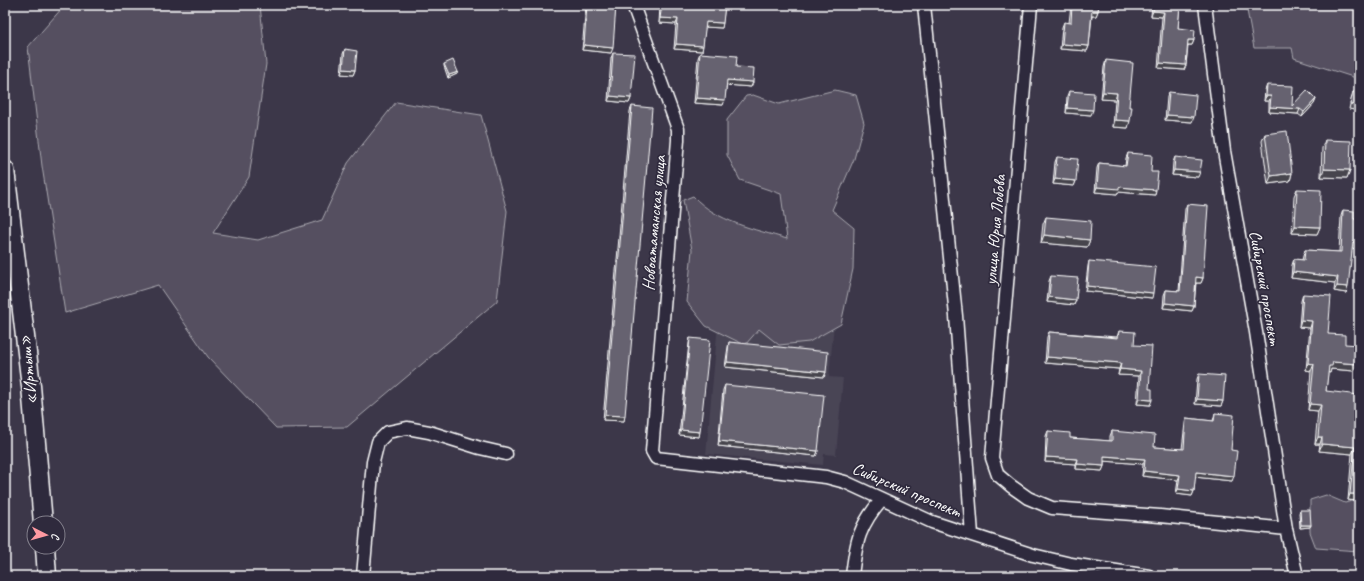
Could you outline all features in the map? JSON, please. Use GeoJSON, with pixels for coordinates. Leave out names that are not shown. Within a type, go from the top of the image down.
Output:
{"type":"FeatureCollection","features":[{"type":"Feature","properties":{"kind":"highway","name":"«Иртыш»"},"geometry":{"type":"LineString","coordinates":[[5,170],[30,386],[42,515]]}},
{"type":"Feature","properties":{"kind":"highway"},"geometry":{"type":"LineString","coordinates":[[46,555],[47,576]]}},
{"type":"Feature","properties":{"kind":"street","name":"Новоатаманская улица"},"geometry":{"type":"LineString","coordinates":[[633,5],[678,129],[652,451]]}},
{"type":"Feature","properties":{"kind":"street"},"geometry":{"type":"LineString","coordinates":[[924,5],[956,316],[972,536]]}},
{"type":"Feature","properties":{"kind":"street","name":"улица Юрия Лобова"},"geometry":{"type":"LineString","coordinates":[[1031,5],[992,458],[998,475],[1028,498],[1052,508],[1286,529]]}},
{"type":"Feature","properties":{"kind":"street","name":"Сибирский проспект"},"geometry":{"type":"LineString","coordinates":[[1205,5],[1224,151],[1256,332],[1286,529],[1297,576]]}},
{"type":"Feature","properties":{"kind":"street"},"geometry":{"type":"LineString","coordinates":[[364,576],[373,462],[378,442],[388,432],[407,428],[429,432],[480,448],[506,454]]}},
{"type":"Feature","properties":{"kind":"street","name":"Сибирский проспект"},"geometry":{"type":"LineString","coordinates":[[652,451],[656,458],[667,460],[826,477],[846,482],[932,522],[972,536],[1040,557],[1149,576]]}},
{"type":"Feature","properties":{"kind":"street"},"geometry":{"type":"LineString","coordinates":[[852,576],[859,536],[863,524],[882,499]]}},
{"type":"Feature","properties":{"kind":"shaded area"},"geometry":{"type":"Polygon","coordinates":[[[63,5],[260,5],[266,64],[249,177],[213,233],[258,240],[322,220],[348,163],[396,102],[481,115],[507,211],[497,301],[347,427],[276,428],[208,357],[158,285],[65,313],[42,166],[28,47],[63,7],[63,5]]]}},
{"type":"Feature","properties":{"kind":"shaded area"},"geometry":{"type":"Polygon","coordinates":[[[1246,5],[1359,5],[1359,79],[1294,58],[1292,48],[1254,48],[1246,5]]]}},
{"type":"Feature","properties":{"kind":"shaded area"},"geometry":{"type":"Polygon","coordinates":[[[835,90],[856,95],[864,123],[854,159],[832,210],[854,228],[853,269],[841,324],[809,342],[779,345],[759,329],[745,345],[706,326],[687,302],[692,250],[683,200],[693,196],[713,212],[737,224],[787,239],[781,194],[740,180],[727,155],[727,120],[746,96],[753,95],[779,104],[835,90]]]}},
{"type":"Feature","properties":{"kind":"shaded area"},"geometry":{"type":"Polygon","coordinates":[[[719,313],[834,324],[829,377],[843,378],[836,455],[824,454],[823,465],[706,454],[719,313]]]}},
{"type":"Feature","properties":{"kind":"shaded area"},"geometry":{"type":"Polygon","coordinates":[[[1326,495],[1345,503],[1359,499],[1359,551],[1316,548],[1310,532],[1310,500],[1326,495]]]}},
{"type":"Feature","properties":{"kind":"building"},"geometry":{"type":"Polygon","coordinates":[[[587,5],[616,5],[613,48],[584,45],[587,5]]]}},
{"type":"Feature","properties":{"kind":"building"},"geometry":{"type":"Polygon","coordinates":[[[662,5],[725,5],[723,23],[706,22],[703,46],[676,44],[678,19],[660,18],[662,5]]]}},
{"type":"Feature","properties":{"kind":"building"},"geometry":{"type":"Polygon","coordinates":[[[1072,5],[1099,5],[1098,11],[1092,11],[1089,46],[1062,44],[1064,22],[1071,23],[1072,5]]]}},
{"type":"Feature","properties":{"kind":"building"},"geometry":{"type":"Polygon","coordinates":[[[1154,5],[1180,5],[1178,28],[1195,30],[1194,40],[1188,40],[1186,65],[1160,63],[1164,12],[1153,11],[1154,5]]]}},
{"type":"Feature","properties":{"kind":"building"},"geometry":{"type":"Polygon","coordinates":[[[345,49],[357,51],[355,70],[343,69],[345,49]]]}},
{"type":"Feature","properties":{"kind":"building"},"geometry":{"type":"Polygon","coordinates":[[[613,53],[635,54],[631,98],[610,96],[613,53]]]}},
{"type":"Feature","properties":{"kind":"building"},"geometry":{"type":"Polygon","coordinates":[[[700,53],[737,56],[736,67],[754,68],[753,82],[727,80],[725,100],[696,98],[700,53]]]}},
{"type":"Feature","properties":{"kind":"building"},"geometry":{"type":"Polygon","coordinates":[[[453,60],[458,72],[449,75],[444,64],[453,60]]]}},
{"type":"Feature","properties":{"kind":"building"},"geometry":{"type":"Polygon","coordinates":[[[1106,60],[1133,63],[1129,107],[1132,107],[1130,121],[1115,120],[1117,93],[1103,92],[1106,60]]]}},
{"type":"Feature","properties":{"kind":"building"},"geometry":{"type":"Polygon","coordinates":[[[1267,85],[1293,86],[1292,106],[1307,90],[1316,99],[1304,112],[1300,109],[1270,107],[1271,96],[1266,96],[1267,85]]]}},
{"type":"Feature","properties":{"kind":"building"},"geometry":{"type":"Polygon","coordinates":[[[1069,91],[1094,93],[1093,110],[1067,108],[1069,91]]]}},
{"type":"Feature","properties":{"kind":"building"},"geometry":{"type":"Polygon","coordinates":[[[1169,92],[1196,95],[1194,117],[1167,115],[1169,92]]]}},
{"type":"Feature","properties":{"kind":"building"},"geometry":{"type":"Polygon","coordinates":[[[1353,92],[1359,93],[1359,106],[1350,104],[1353,92]]]}},
{"type":"Feature","properties":{"kind":"building"},"geometry":{"type":"Polygon","coordinates":[[[632,106],[652,108],[625,416],[605,415],[632,106]]]}},
{"type":"Feature","properties":{"kind":"building"},"geometry":{"type":"Polygon","coordinates":[[[1287,131],[1292,173],[1271,176],[1265,134],[1287,131]]]}},
{"type":"Feature","properties":{"kind":"building"},"geometry":{"type":"Polygon","coordinates":[[[1325,140],[1351,141],[1350,170],[1324,169],[1325,140]]]}},
{"type":"Feature","properties":{"kind":"building"},"geometry":{"type":"Polygon","coordinates":[[[1128,153],[1152,155],[1151,172],[1158,172],[1156,190],[1097,187],[1099,163],[1126,166],[1128,153]]]}},
{"type":"Feature","properties":{"kind":"building"},"geometry":{"type":"Polygon","coordinates":[[[1057,157],[1078,159],[1076,181],[1055,179],[1057,157]]]}},
{"type":"Feature","properties":{"kind":"building"},"geometry":{"type":"Polygon","coordinates":[[[1175,157],[1202,160],[1200,172],[1174,170],[1175,157]]]}},
{"type":"Feature","properties":{"kind":"building"},"geometry":{"type":"Polygon","coordinates":[[[1297,189],[1321,190],[1320,227],[1295,226],[1297,189]]]}},
{"type":"Feature","properties":{"kind":"building"},"geometry":{"type":"Polygon","coordinates":[[[1187,204],[1208,206],[1203,278],[1196,277],[1194,306],[1165,303],[1166,290],[1180,291],[1187,204]]]}},
{"type":"Feature","properties":{"kind":"building"},"geometry":{"type":"Polygon","coordinates":[[[1343,210],[1354,211],[1354,219],[1359,220],[1359,242],[1353,242],[1348,287],[1337,286],[1338,277],[1293,272],[1294,259],[1304,260],[1305,250],[1341,252],[1343,210]]]}},
{"type":"Feature","properties":{"kind":"building"},"geometry":{"type":"Polygon","coordinates":[[[1046,217],[1091,221],[1090,240],[1044,235],[1046,217]]]}},
{"type":"Feature","properties":{"kind":"building"},"geometry":{"type":"Polygon","coordinates":[[[1089,261],[1156,267],[1153,293],[1087,286],[1089,261]]]}},
{"type":"Feature","properties":{"kind":"building"},"geometry":{"type":"Polygon","coordinates":[[[1051,276],[1078,278],[1076,300],[1049,297],[1051,276]]]}},
{"type":"Feature","properties":{"kind":"building"},"geometry":{"type":"Polygon","coordinates":[[[1303,294],[1331,296],[1328,334],[1345,335],[1345,344],[1359,345],[1357,364],[1333,362],[1332,366],[1329,366],[1326,391],[1359,395],[1357,422],[1359,422],[1359,494],[1350,494],[1355,447],[1322,444],[1322,437],[1318,437],[1321,405],[1310,404],[1314,364],[1308,363],[1312,321],[1301,320],[1303,294]]]}},
{"type":"Feature","properties":{"kind":"building"},"geometry":{"type":"Polygon","coordinates":[[[1119,331],[1135,332],[1134,345],[1152,346],[1149,389],[1152,389],[1152,400],[1139,399],[1141,371],[1120,369],[1121,363],[1047,357],[1049,332],[1118,338],[1119,331]]]}},
{"type":"Feature","properties":{"kind":"building"},"geometry":{"type":"Polygon","coordinates":[[[690,338],[710,340],[700,432],[681,430],[690,338]]]}},
{"type":"Feature","properties":{"kind":"building"},"geometry":{"type":"Polygon","coordinates":[[[729,342],[828,352],[826,372],[727,362],[729,342]]]}},
{"type":"Feature","properties":{"kind":"building"},"geometry":{"type":"Polygon","coordinates":[[[1199,374],[1225,376],[1223,401],[1197,399],[1199,374]]]}},
{"type":"Feature","properties":{"kind":"building"},"geometry":{"type":"Polygon","coordinates":[[[725,385],[824,395],[818,451],[719,441],[725,385]]]}},
{"type":"Feature","properties":{"kind":"building"},"geometry":{"type":"Polygon","coordinates":[[[1215,413],[1234,415],[1231,450],[1237,451],[1234,476],[1196,472],[1194,491],[1178,489],[1180,475],[1144,471],[1145,459],[1104,456],[1104,466],[1077,464],[1078,459],[1046,457],[1048,431],[1070,433],[1070,438],[1112,441],[1112,431],[1155,435],[1154,447],[1184,449],[1186,418],[1214,421],[1215,413]]]}},
{"type":"Feature","properties":{"kind":"building"},"geometry":{"type":"Polygon","coordinates":[[[1300,510],[1310,510],[1311,525],[1301,525],[1300,510]]]}}]}
